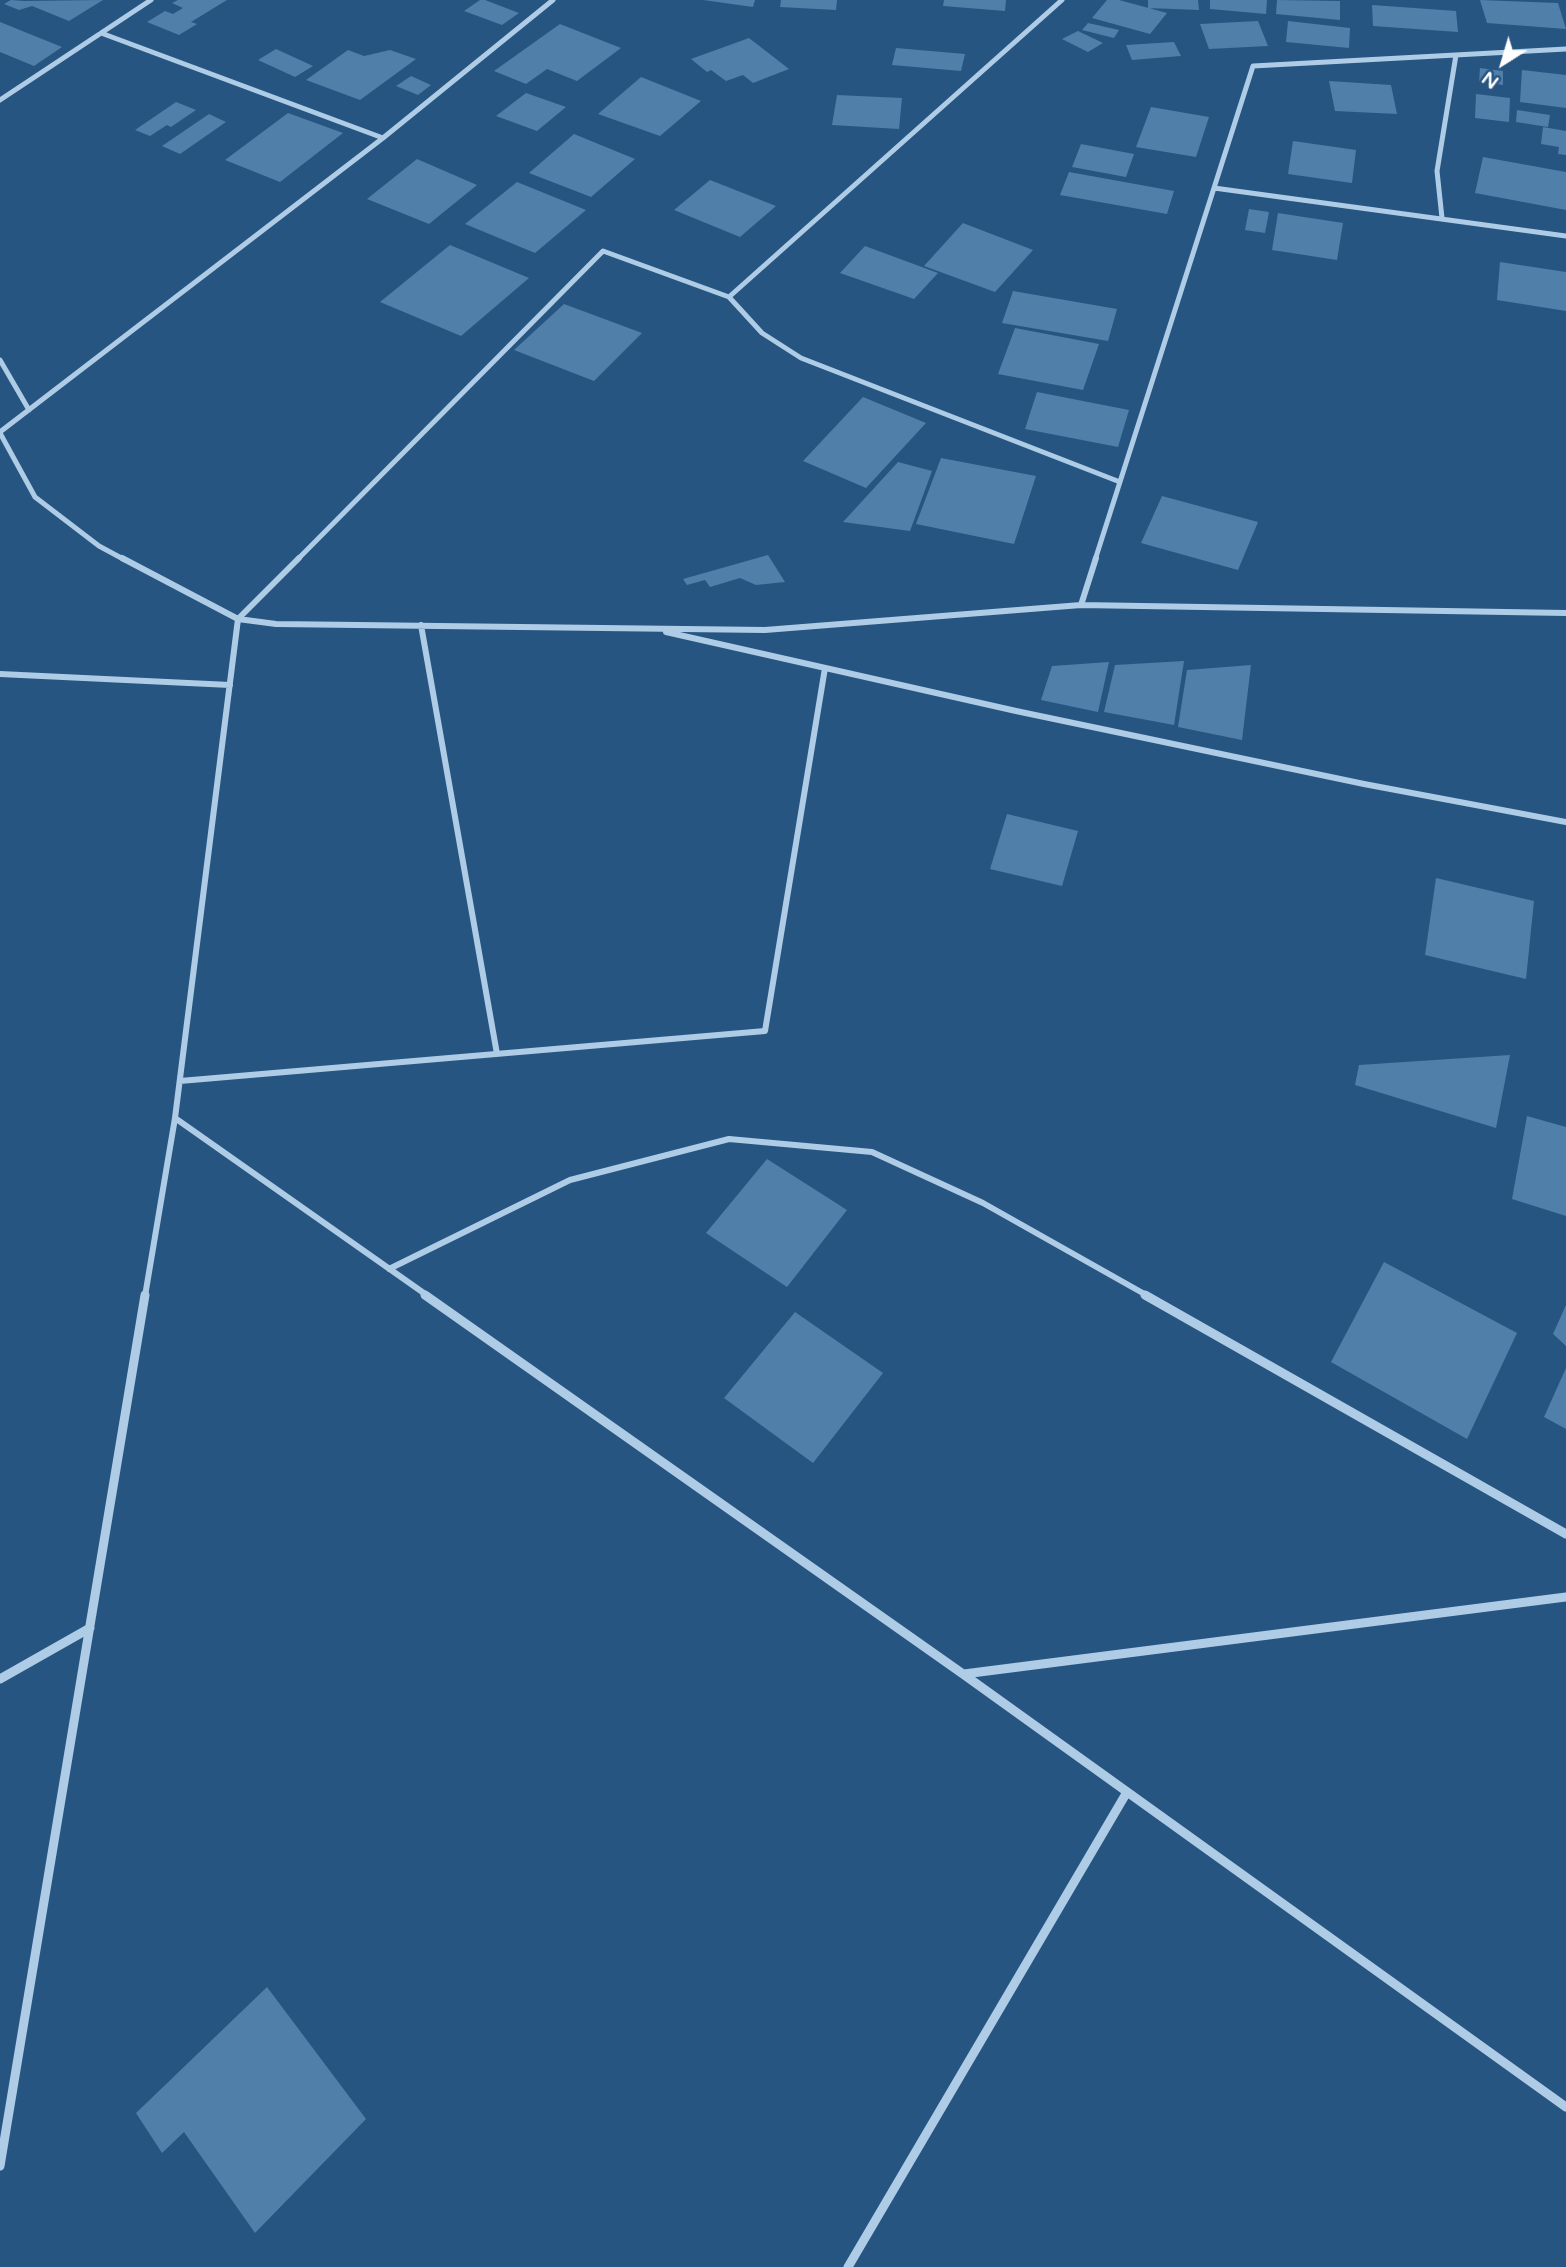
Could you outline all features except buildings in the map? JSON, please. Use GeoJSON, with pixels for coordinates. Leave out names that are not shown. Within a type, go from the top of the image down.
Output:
{"type":"FeatureCollection","features":[{"type":"Feature","properties":{"kind":"street"},"geometry":{"type":"LineString","coordinates":[[0,100],[150,0]]}},
{"type":"Feature","properties":{"kind":"street"},"geometry":{"type":"LineString","coordinates":[[553,0],[383,138],[0,433],[35,497],[99,546],[238,620],[276,624],[765,630],[1081,605],[1566,613]]}},
{"type":"Feature","properties":{"kind":"street"},"geometry":{"type":"LineString","coordinates":[[729,297],[1062,0]]}},
{"type":"Feature","properties":{"kind":"street"},"geometry":{"type":"LineString","coordinates":[[102,33],[383,138]]}},
{"type":"Feature","properties":{"kind":"street"},"geometry":{"type":"LineString","coordinates":[[1081,605],[1253,66],[1566,49]]}},
{"type":"Feature","properties":{"kind":"street"},"geometry":{"type":"LineString","coordinates":[[1442,218],[1437,171],[1456,55]]}},
{"type":"Feature","properties":{"kind":"street"},"geometry":{"type":"LineString","coordinates":[[1214,188],[1566,236]]}},
{"type":"Feature","properties":{"kind":"street"},"geometry":{"type":"LineString","coordinates":[[0,2166],[175,1118],[238,620],[603,251],[729,297],[762,333],[801,358],[1120,482]]}},
{"type":"Feature","properties":{"kind":"street"},"geometry":{"type":"LineString","coordinates":[[0,360],[29,410]]}},
{"type":"Feature","properties":{"kind":"street"},"geometry":{"type":"LineString","coordinates":[[421,625],[497,1055]]}},
{"type":"Feature","properties":{"kind":"street"},"geometry":{"type":"LineString","coordinates":[[651,628],[1016,711],[1364,784],[1566,822]]}},
{"type":"Feature","properties":{"kind":"street"},"geometry":{"type":"LineString","coordinates":[[180,1081],[765,1031],[825,668]]}},
{"type":"Feature","properties":{"kind":"street"},"geometry":{"type":"LineString","coordinates":[[0,674],[230,685]]}},
{"type":"Feature","properties":{"kind":"street"},"geometry":{"type":"LineString","coordinates":[[175,1118],[963,1674],[1566,2107]]}},
{"type":"Feature","properties":{"kind":"street"},"geometry":{"type":"LineString","coordinates":[[389,1269],[570,1181],[729,1139],[872,1153],[982,1203],[1566,1534]]}},
{"type":"Feature","properties":{"kind":"street"},"geometry":{"type":"LineString","coordinates":[[963,1674],[1566,1597]]}},
{"type":"Feature","properties":{"kind":"street"},"geometry":{"type":"LineString","coordinates":[[0,1679],[90,1628]]}},
{"type":"Feature","properties":{"kind":"street"},"geometry":{"type":"LineString","coordinates":[[848,2267],[1127,1792]]}}]}
